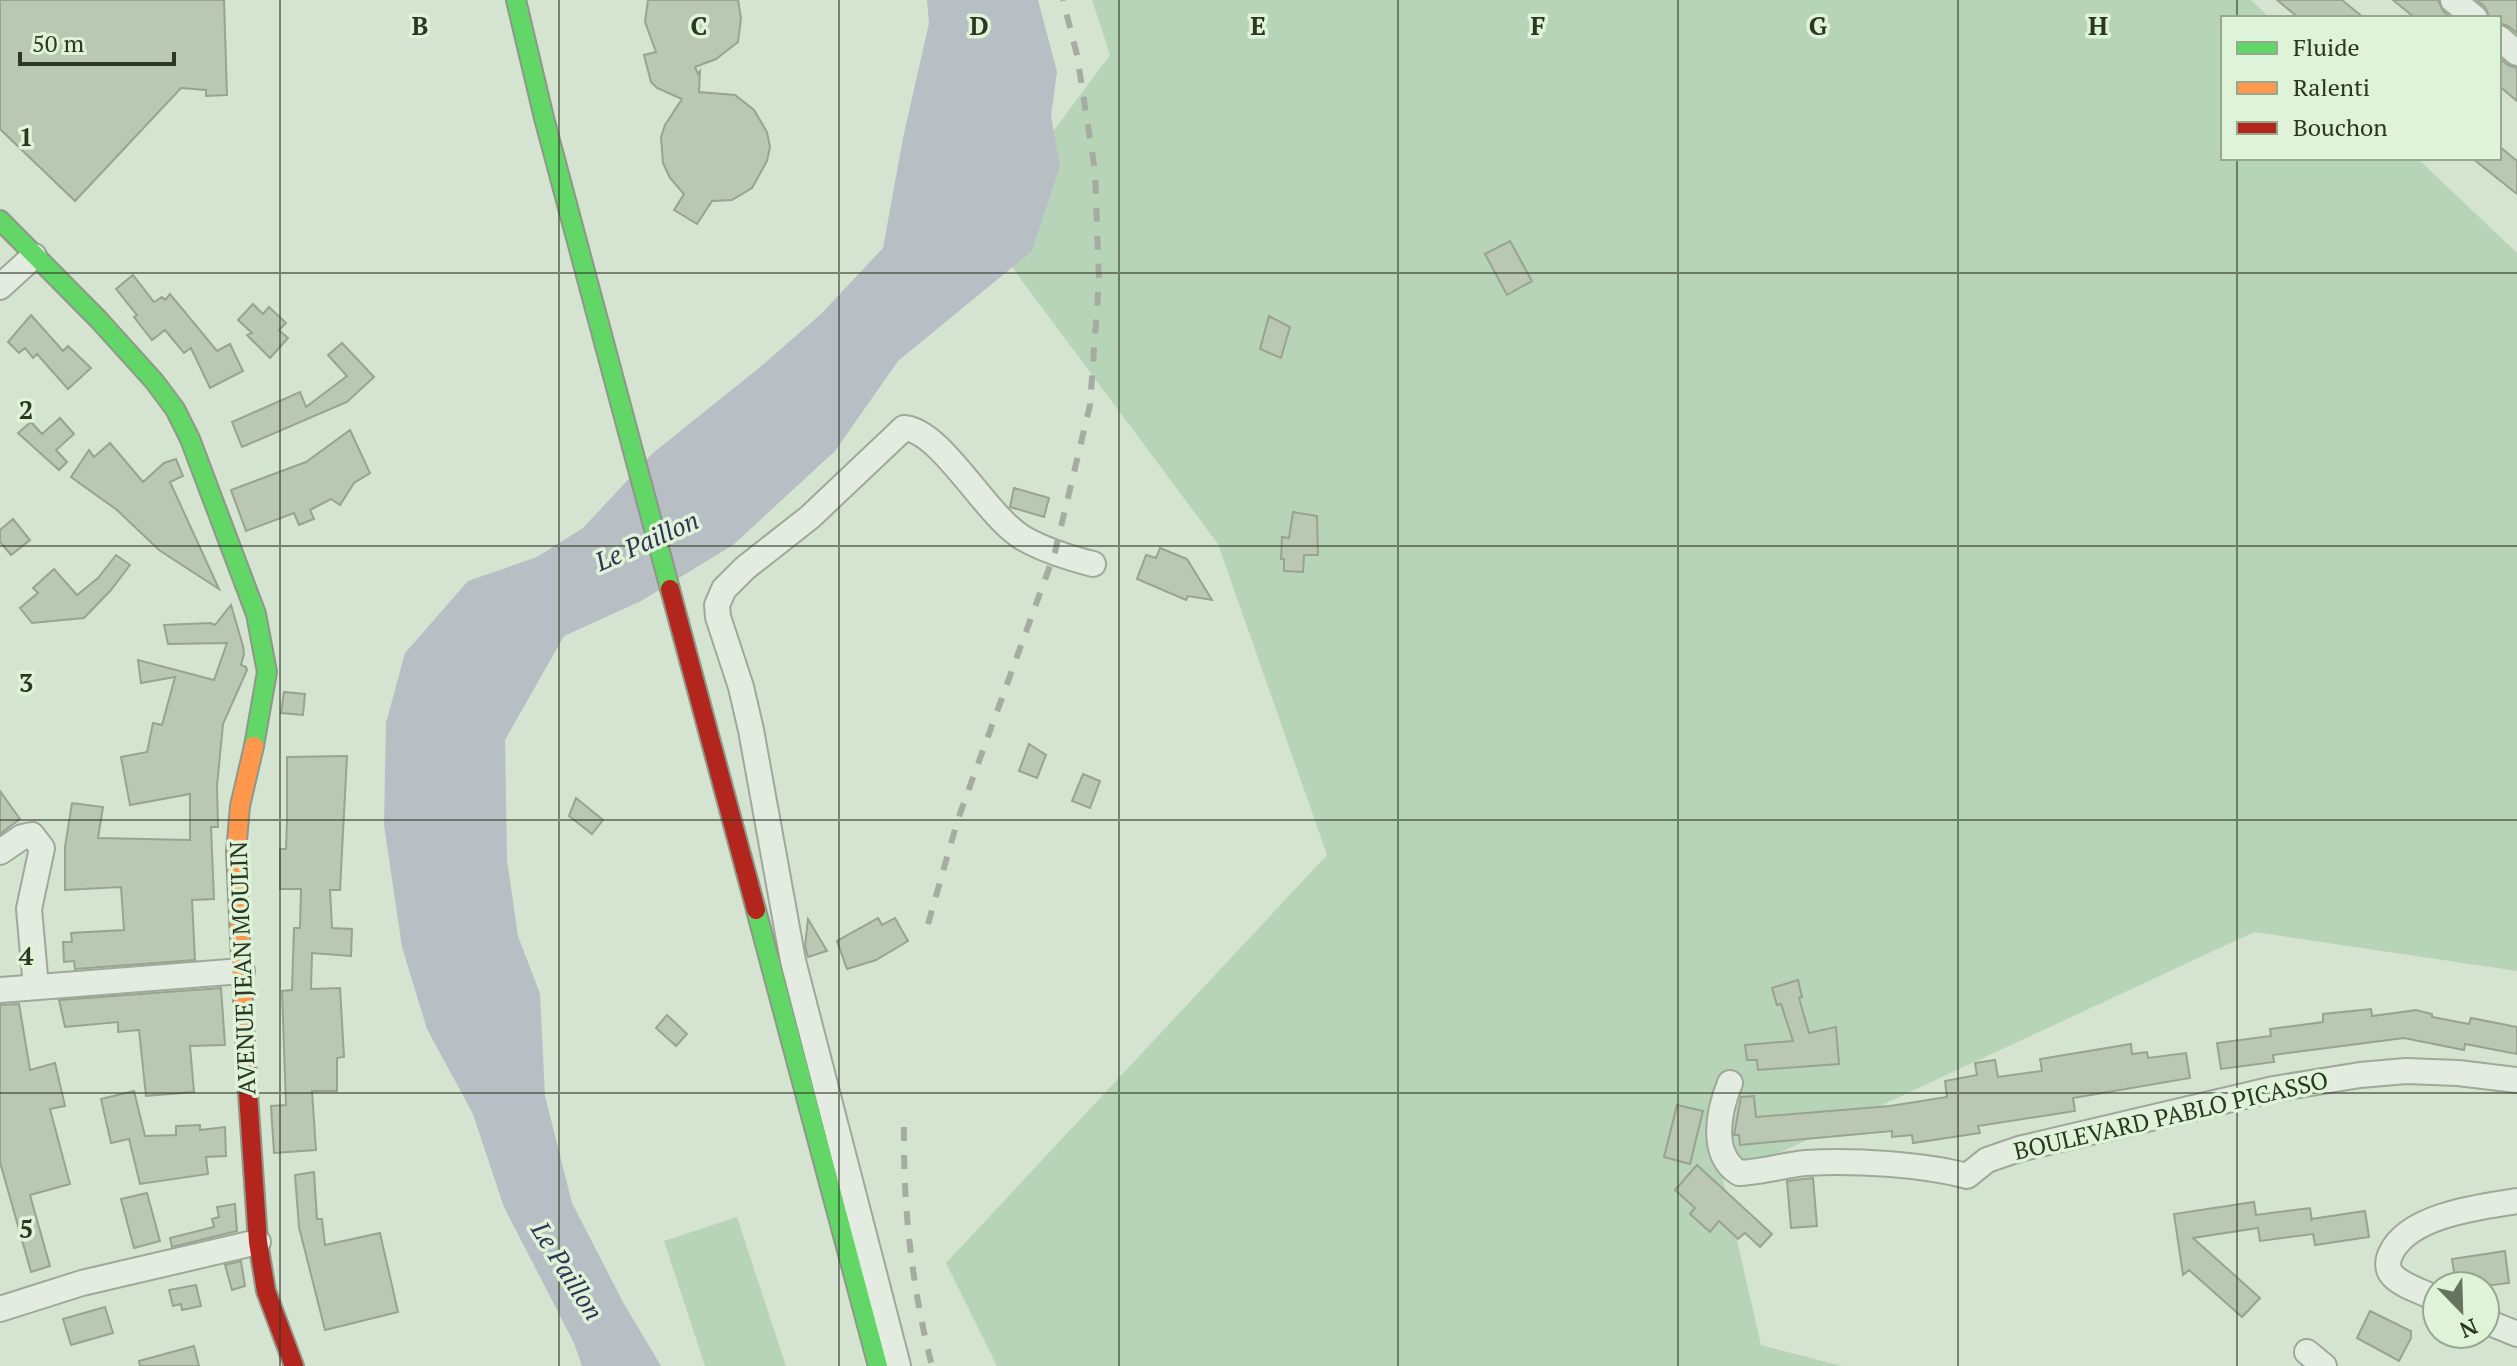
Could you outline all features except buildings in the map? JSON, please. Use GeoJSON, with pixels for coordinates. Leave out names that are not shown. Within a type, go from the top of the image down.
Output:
{"type":"FeatureCollection","features":[{"type":"Feature","properties":{"kind":"main road"},"geometry":{"type":"LineString","coordinates":[[504,0],[626,446],[864,1366]]}},
{"type":"Feature","properties":{"kind":"main road"},"geometry":{"type":"LineString","coordinates":[[516,0],[539,119]]}},
{"type":"Feature","properties":{"kind":"main road","name":"AVENUE JEAN MOULIN"},"geometry":{"type":"LineString","coordinates":[[0,220],[107,329],[175,409],[190,439],[256,614],[267,672],[259,727],[240,806],[236,852],[248,1114],[258,1242],[266,1291],[294,1366]]}},
{"type":"Feature","properties":{"kind":"main road"},"geometry":{"type":"LineString","coordinates":[[682,661],[878,1366]]}},
{"type":"Feature","properties":{"kind":"street"},"geometry":{"type":"LineString","coordinates":[[2453,0],[2473,16]]}},
{"type":"Feature","properties":{"kind":"street"},"geometry":{"type":"LineString","coordinates":[[2501,40],[2517,53]]}},
{"type":"Feature","properties":{"kind":"street"},"geometry":{"type":"LineString","coordinates":[[0,287],[34,256]]}},
{"type":"Feature","properties":{"kind":"street"},"geometry":{"type":"LineString","coordinates":[[898,1366],[793,961],[751,730],[717,605],[724,589],[745,568],[810,517],[904,428],[921,432],[947,457],[992,513],[1023,538],[1093,564]]}},
{"type":"Feature","properties":{"kind":"street"},"geometry":{"type":"LineString","coordinates":[[0,852],[22,837],[32,835],[42,848],[29,909],[36,987]]}},
{"type":"Feature","properties":{"kind":"street"},"geometry":{"type":"LineString","coordinates":[[0,990],[242,971]]}},
{"type":"Feature","properties":{"kind":"street","name":"BOULEVARD PABLO PICASSO"},"geometry":{"type":"LineString","coordinates":[[1730,1083],[1719,1118],[1721,1144],[1723,1156],[1730,1167],[1739,1173],[1805,1163],[1836,1163],[1936,1168],[1967,1176],[1987,1160],[2019,1149],[2274,1089],[2406,1071],[2517,1080]]}},
{"type":"Feature","properties":{"kind":"street"},"geometry":{"type":"LineString","coordinates":[[2421,1291],[2393,1276],[2388,1268],[2388,1258],[2405,1234],[2423,1224],[2484,1206],[2517,1201]]}},
{"type":"Feature","properties":{"kind":"street"},"geometry":{"type":"LineString","coordinates":[[0,1309],[82,1283],[258,1242]]}},
{"type":"Feature","properties":{"kind":"green space"},"geometry":{"type":"Polygon","coordinates":[[[1092,0],[2251,0],[2268,16],[2221,16],[2221,160],[2419,160],[2517,253],[2517,971],[2254,932],[1723,1179],[1761,1345],[1842,1366],[997,1366],[946,1263],[1327,855],[1218,544],[982,227],[1110,55],[1092,0]]]}},
{"type":"Feature","properties":{"kind":"green space"},"geometry":{"type":"Polygon","coordinates":[[[737,1217],[786,1366],[705,1366],[664,1241],[737,1217]]]}},
{"type":"Feature","properties":{"kind":"water","name":"Le Paillon"},"geometry":{"type":"Polygon","coordinates":[[[927,0],[1038,0],[1057,72],[1051,116],[1060,166],[1032,251],[898,361],[835,451],[733,545],[641,601],[564,636],[505,740],[507,860],[518,936],[540,994],[545,1096],[572,1203],[624,1304],[661,1366],[582,1366],[574,1343],[504,1207],[473,1114],[427,1029],[402,947],[384,825],[386,723],[405,653],[468,581],[537,557],[583,528],[653,453],[821,314],[883,248],[903,138],[929,23],[927,0]]]}},
{"type":"Feature","properties":{"kind":"railway"},"geometry":{"type":"LineString","coordinates":[[928,924],[958,819],[1055,552],[1090,405],[1099,281],[1095,171],[1077,55],[1063,0]]}},
{"type":"Feature","properties":{"kind":"railway"},"geometry":{"type":"LineString","coordinates":[[904,1127],[910,1248],[932,1366]]}},
{"type":"Feature","properties":{"kind":"traffic: fast"},"geometry":{"type":"LineString","coordinates":[[516,0],[544,118],[670,589]]}},
{"type":"Feature","properties":{"kind":"traffic: fast"},"geometry":{"type":"LineString","coordinates":[[0,220],[154,381],[175,409],[190,439],[256,614],[267,672],[254,746]]}},
{"type":"Feature","properties":{"kind":"traffic: fast"},"geometry":{"type":"LineString","coordinates":[[756,910],[878,1366]]}},
{"type":"Feature","properties":{"kind":"traffic: slow"},"geometry":{"type":"LineString","coordinates":[[246,1064],[236,852],[240,806],[254,746]]}},
{"type":"Feature","properties":{"kind":"traffic: jam"},"geometry":{"type":"LineString","coordinates":[[670,589],[756,910]]}},
{"type":"Feature","properties":{"kind":"traffic: jam"},"geometry":{"type":"LineString","coordinates":[[246,1064],[258,1242],[266,1291],[294,1366]]}}]}
